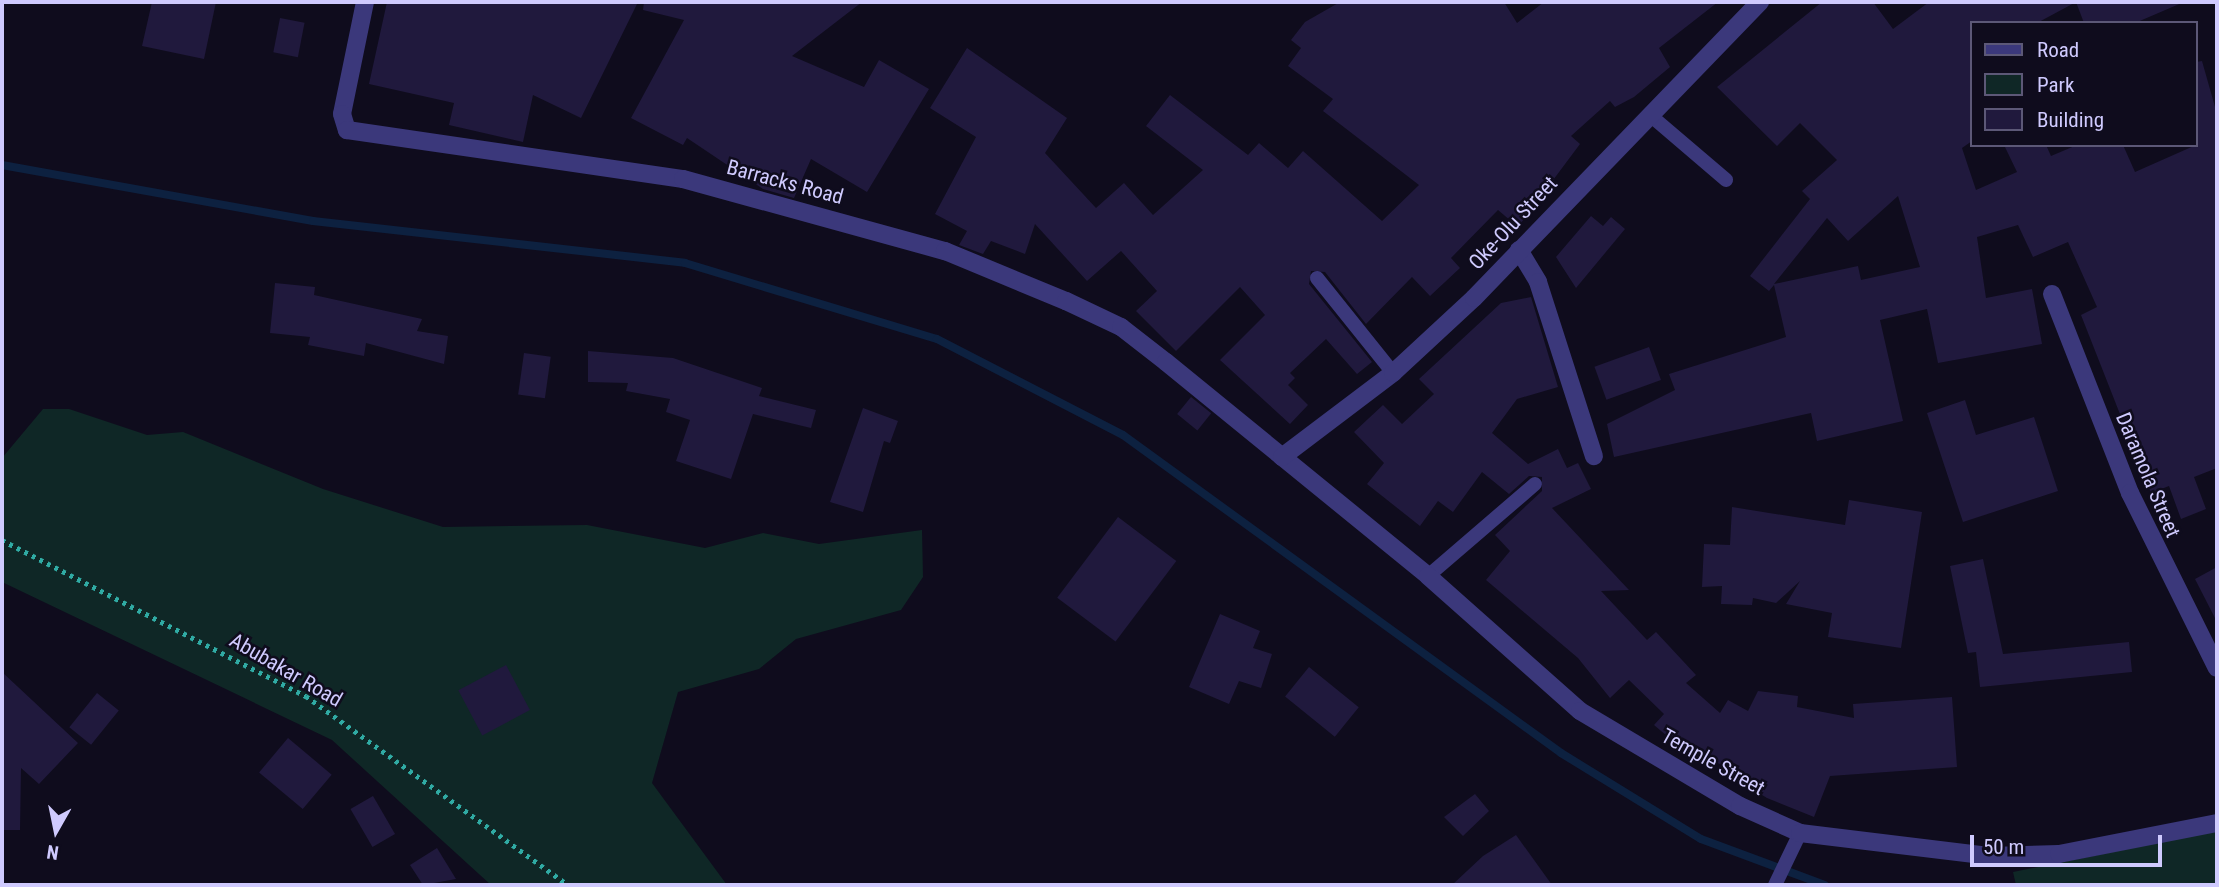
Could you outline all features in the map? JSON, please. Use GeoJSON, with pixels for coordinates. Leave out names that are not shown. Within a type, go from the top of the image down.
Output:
{"type":"FeatureCollection","features":[{"type":"Feature","properties":{"kind":"street","name":"Barracks Road"},"geometry":{"type":"LineString","coordinates":[[365,2],[342,114],[346,130],[358,136],[683,179],[945,251],[1121,327],[1282,457]]}},
{"type":"Feature","properties":{"kind":"street","name":"Oke-Olu Street"},"geometry":{"type":"LineString","coordinates":[[1282,457],[1394,373],[1520,250],[1760,2]]}},
{"type":"Feature","properties":{"kind":"street"},"geometry":{"type":"LineString","coordinates":[[1520,250],[1538,282],[1594,456]]}},
{"type":"Feature","properties":{"kind":"street","name":"Daramola Street"},"geometry":{"type":"LineString","coordinates":[[2052,294],[2130,493],[2217,668]]}},
{"type":"Feature","properties":{"kind":"street","name":"Temple Street"},"geometry":{"type":"LineString","coordinates":[[1282,457],[1428,576],[1580,711],[1797,840],[1989,856],[2059,854],[2217,823]]}},
{"type":"Feature","properties":{"kind":"lane"},"geometry":{"type":"LineString","coordinates":[[1650,115],[1726,180]]}},
{"type":"Feature","properties":{"kind":"lane"},"geometry":{"type":"LineString","coordinates":[[1317,278],[1394,373]]}},
{"type":"Feature","properties":{"kind":"lane"},"geometry":{"type":"LineString","coordinates":[[1428,576],[1535,484]]}},
{"type":"Feature","properties":{"kind":"lane"},"geometry":{"type":"LineString","coordinates":[[1775,885],[1797,840]]}},
{"type":"Feature","properties":{"kind":"path","name":"Abubakar Road"},"geometry":{"type":"LineString","coordinates":[[2,540],[306,695],[568,885]]}},
{"type":"Feature","properties":{"kind":"green space"},"geometry":{"type":"Polygon","coordinates":[[[43,409],[69,409],[147,435],[183,432],[323,489],[443,527],[587,525],[705,548],[763,533],[819,544],[922,530],[923,577],[901,610],[796,639],[759,669],[678,692],[652,783],[727,885],[491,885],[332,740],[2,582],[2,458],[43,409]]]}},
{"type":"Feature","properties":{"kind":"green space"},"geometry":{"type":"Polygon","coordinates":[[[2217,831],[2217,885],[2016,885],[2013,872],[2217,831]]]}},
{"type":"Feature","properties":{"kind":"building"},"geometry":{"type":"Polygon","coordinates":[[[152,2],[216,2],[204,59],[142,46],[152,2]]]}},
{"type":"Feature","properties":{"kind":"building"},"geometry":{"type":"Polygon","coordinates":[[[387,2],[638,2],[581,118],[533,95],[523,142],[449,125],[454,103],[369,84],[387,2]]]}},
{"type":"Feature","properties":{"kind":"building"},"geometry":{"type":"Polygon","coordinates":[[[644,2],[862,2],[792,56],[864,87],[879,60],[929,89],[867,192],[811,159],[794,198],[763,189],[687,138],[683,145],[631,118],[684,20],[643,10],[644,2]]]}},
{"type":"Feature","properties":{"kind":"building"},"geometry":{"type":"Polygon","coordinates":[[[1340,2],[1504,2],[1517,23],[1544,2],[1718,2],[1659,48],[1670,67],[1634,97],[1615,107],[1610,101],[1571,136],[1580,144],[1518,227],[1498,210],[1451,258],[1460,268],[1430,296],[1412,277],[1366,324],[1325,272],[1311,271],[1309,284],[1372,362],[1357,374],[1326,339],[1290,373],[1295,378],[1288,385],[1308,405],[1290,424],[1220,360],[1265,315],[1240,287],[1176,351],[1136,311],[1157,291],[1121,251],[1087,281],[1035,224],[1025,254],[991,241],[983,254],[959,245],[967,231],[935,214],[976,137],[930,108],[967,48],[1067,118],[1045,153],[1096,208],[1124,183],[1153,215],[1203,170],[1146,126],[1170,95],[1248,155],[1259,143],[1288,168],[1303,151],[1382,221],[1419,185],[1323,111],[1333,99],[1288,66],[1301,48],[1291,40],[1305,22],[1340,2]]]}},
{"type":"Feature","properties":{"kind":"building"},"geometry":{"type":"Polygon","coordinates":[[[1822,2],[1873,2],[1893,29],[1929,2],[2076,2],[2041,21],[1970,21],[1970,142],[1962,148],[1976,190],[2017,172],[2005,147],[2047,147],[2051,156],[2072,147],[2124,147],[2135,172],[2191,147],[2198,147],[2198,62],[2202,61],[2217,114],[2217,468],[2194,477],[2206,509],[2181,519],[2169,486],[2151,493],[2081,315],[2097,307],[2068,242],[2033,257],[2018,225],[1977,237],[1986,298],[2032,289],[2042,344],[1938,363],[1927,309],[1880,320],[1903,421],[1817,441],[1811,413],[1614,457],[1607,424],[1675,390],[1669,374],[1786,337],[1774,285],[1769,291],[1750,276],[1810,199],[1802,191],[1837,160],[1800,123],[1777,146],[1717,87],[1822,2]],[[1898,196],[1848,241],[1827,218],[1774,284],[1858,266],[1861,280],[1920,267],[1898,196]]]}},
{"type":"Feature","properties":{"kind":"building"},"geometry":{"type":"Polygon","coordinates":[[[2076,2],[2184,2],[2140,21],[2083,21],[2076,2]]]}},
{"type":"Feature","properties":{"kind":"building"},"geometry":{"type":"Polygon","coordinates":[[[280,18],[305,23],[298,57],[273,52],[280,18]]]}},
{"type":"Feature","properties":{"kind":"building"},"geometry":{"type":"Polygon","coordinates":[[[1591,216],[1603,226],[1611,217],[1625,229],[1576,288],[1556,257],[1591,216]]]}},
{"type":"Feature","properties":{"kind":"building"},"geometry":{"type":"Polygon","coordinates":[[[275,283],[315,287],[314,295],[422,319],[417,331],[448,336],[444,364],[366,343],[364,356],[308,345],[310,337],[270,333],[275,283]]]}},
{"type":"Feature","properties":{"kind":"building"},"geometry":{"type":"Polygon","coordinates":[[[1531,297],[1558,387],[1517,399],[1492,433],[1528,464],[1558,449],[1567,468],[1578,463],[1591,489],[1552,508],[1629,590],[1601,591],[1647,640],[1656,632],[1696,675],[1686,683],[1720,713],[1728,700],[1748,711],[1758,691],[1798,696],[1797,707],[1854,718],[1853,704],[1952,697],[1957,767],[1830,776],[1814,817],[1767,798],[1731,776],[1734,770],[1680,747],[1654,725],[1664,714],[1629,680],[1610,698],[1578,658],[1486,580],[1510,551],[1495,535],[1542,491],[1542,477],[1529,476],[1509,494],[1482,472],[1453,512],[1438,501],[1420,526],[1367,484],[1384,463],[1354,432],[1383,405],[1402,424],[1434,394],[1419,379],[1501,303],[1531,297]]]}},
{"type":"Feature","properties":{"kind":"building"},"geometry":{"type":"Polygon","coordinates":[[[1649,347],[1661,380],[1606,400],[1594,367],[1649,347]]]}},
{"type":"Feature","properties":{"kind":"building"},"geometry":{"type":"Polygon","coordinates":[[[588,351],[673,358],[762,388],[759,396],[816,410],[811,428],[753,414],[731,479],[676,461],[690,420],[666,412],[670,399],[626,391],[628,383],[588,382],[588,351]]]}},
{"type":"Feature","properties":{"kind":"building"},"geometry":{"type":"Polygon","coordinates":[[[524,353],[551,357],[545,398],[518,395],[524,353]]]}},
{"type":"Feature","properties":{"kind":"building"},"geometry":{"type":"Polygon","coordinates":[[[1191,397],[1211,413],[1197,430],[1177,414],[1191,397]]]}},
{"type":"Feature","properties":{"kind":"building"},"geometry":{"type":"Polygon","coordinates":[[[1965,400],[1976,435],[2034,417],[2058,491],[1963,522],[1927,413],[1965,400]]]}},
{"type":"Feature","properties":{"kind":"building"},"geometry":{"type":"Polygon","coordinates":[[[863,408],[898,421],[890,443],[884,441],[863,512],[830,502],[863,408]]]}},
{"type":"Feature","properties":{"kind":"building"},"geometry":{"type":"Polygon","coordinates":[[[1849,500],[1922,512],[1901,648],[1828,637],[1832,613],[1786,604],[1800,581],[1776,603],[1753,598],[1752,605],[1721,604],[1722,586],[1702,587],[1704,544],[1730,545],[1732,507],[1845,525],[1849,500]]]}},
{"type":"Feature","properties":{"kind":"building"},"geometry":{"type":"Polygon","coordinates":[[[1118,517],[1176,561],[1116,642],[1057,598],[1118,517]]]}},
{"type":"Feature","properties":{"kind":"building"},"geometry":{"type":"Polygon","coordinates":[[[1983,559],[2003,654],[2129,642],[2132,672],[1980,687],[1976,652],[1968,653],[1950,566],[1983,559]]]}},
{"type":"Feature","properties":{"kind":"building"},"geometry":{"type":"Polygon","coordinates":[[[2217,567],[2217,622],[2195,579],[2217,567]]]}},
{"type":"Feature","properties":{"kind":"building"},"geometry":{"type":"Polygon","coordinates":[[[1220,614],[1260,631],[1253,648],[1272,654],[1261,688],[1239,681],[1229,704],[1189,687],[1220,614]]]}},
{"type":"Feature","properties":{"kind":"building"},"geometry":{"type":"Polygon","coordinates":[[[506,665],[530,710],[482,735],[458,690],[506,665]]]}},
{"type":"Feature","properties":{"kind":"building"},"geometry":{"type":"Polygon","coordinates":[[[1309,667],[1359,707],[1335,737],[1285,697],[1309,667]]]}},
{"type":"Feature","properties":{"kind":"building"},"geometry":{"type":"Polygon","coordinates":[[[2,672],[78,743],[39,784],[21,768],[20,830],[2,830],[2,672]]]}},
{"type":"Feature","properties":{"kind":"building"},"geometry":{"type":"Polygon","coordinates":[[[97,693],[119,711],[91,745],[69,727],[97,693]]]}},
{"type":"Feature","properties":{"kind":"building"},"geometry":{"type":"Polygon","coordinates":[[[288,738],[332,775],[303,809],[259,772],[288,738]]]}},
{"type":"Feature","properties":{"kind":"building"},"geometry":{"type":"Polygon","coordinates":[[[1475,794],[1489,811],[1463,836],[1444,817],[1475,794]]]}},
{"type":"Feature","properties":{"kind":"building"},"geometry":{"type":"Polygon","coordinates":[[[373,796],[395,834],[372,847],[350,809],[373,796]]]}},
{"type":"Feature","properties":{"kind":"building"},"geometry":{"type":"Polygon","coordinates":[[[1516,835],[1552,885],[1452,885],[1483,856],[1516,835]]]}},
{"type":"Feature","properties":{"kind":"building"},"geometry":{"type":"Polygon","coordinates":[[[437,848],[456,879],[423,885],[410,865],[437,848]]]}},
{"type":"Feature","properties":{"kind":"waterway"},"geometry":{"type":"LineString","coordinates":[[2,165],[313,221],[685,263],[937,339],[1123,435],[1561,753],[1701,839],[1825,885]]}}]}
